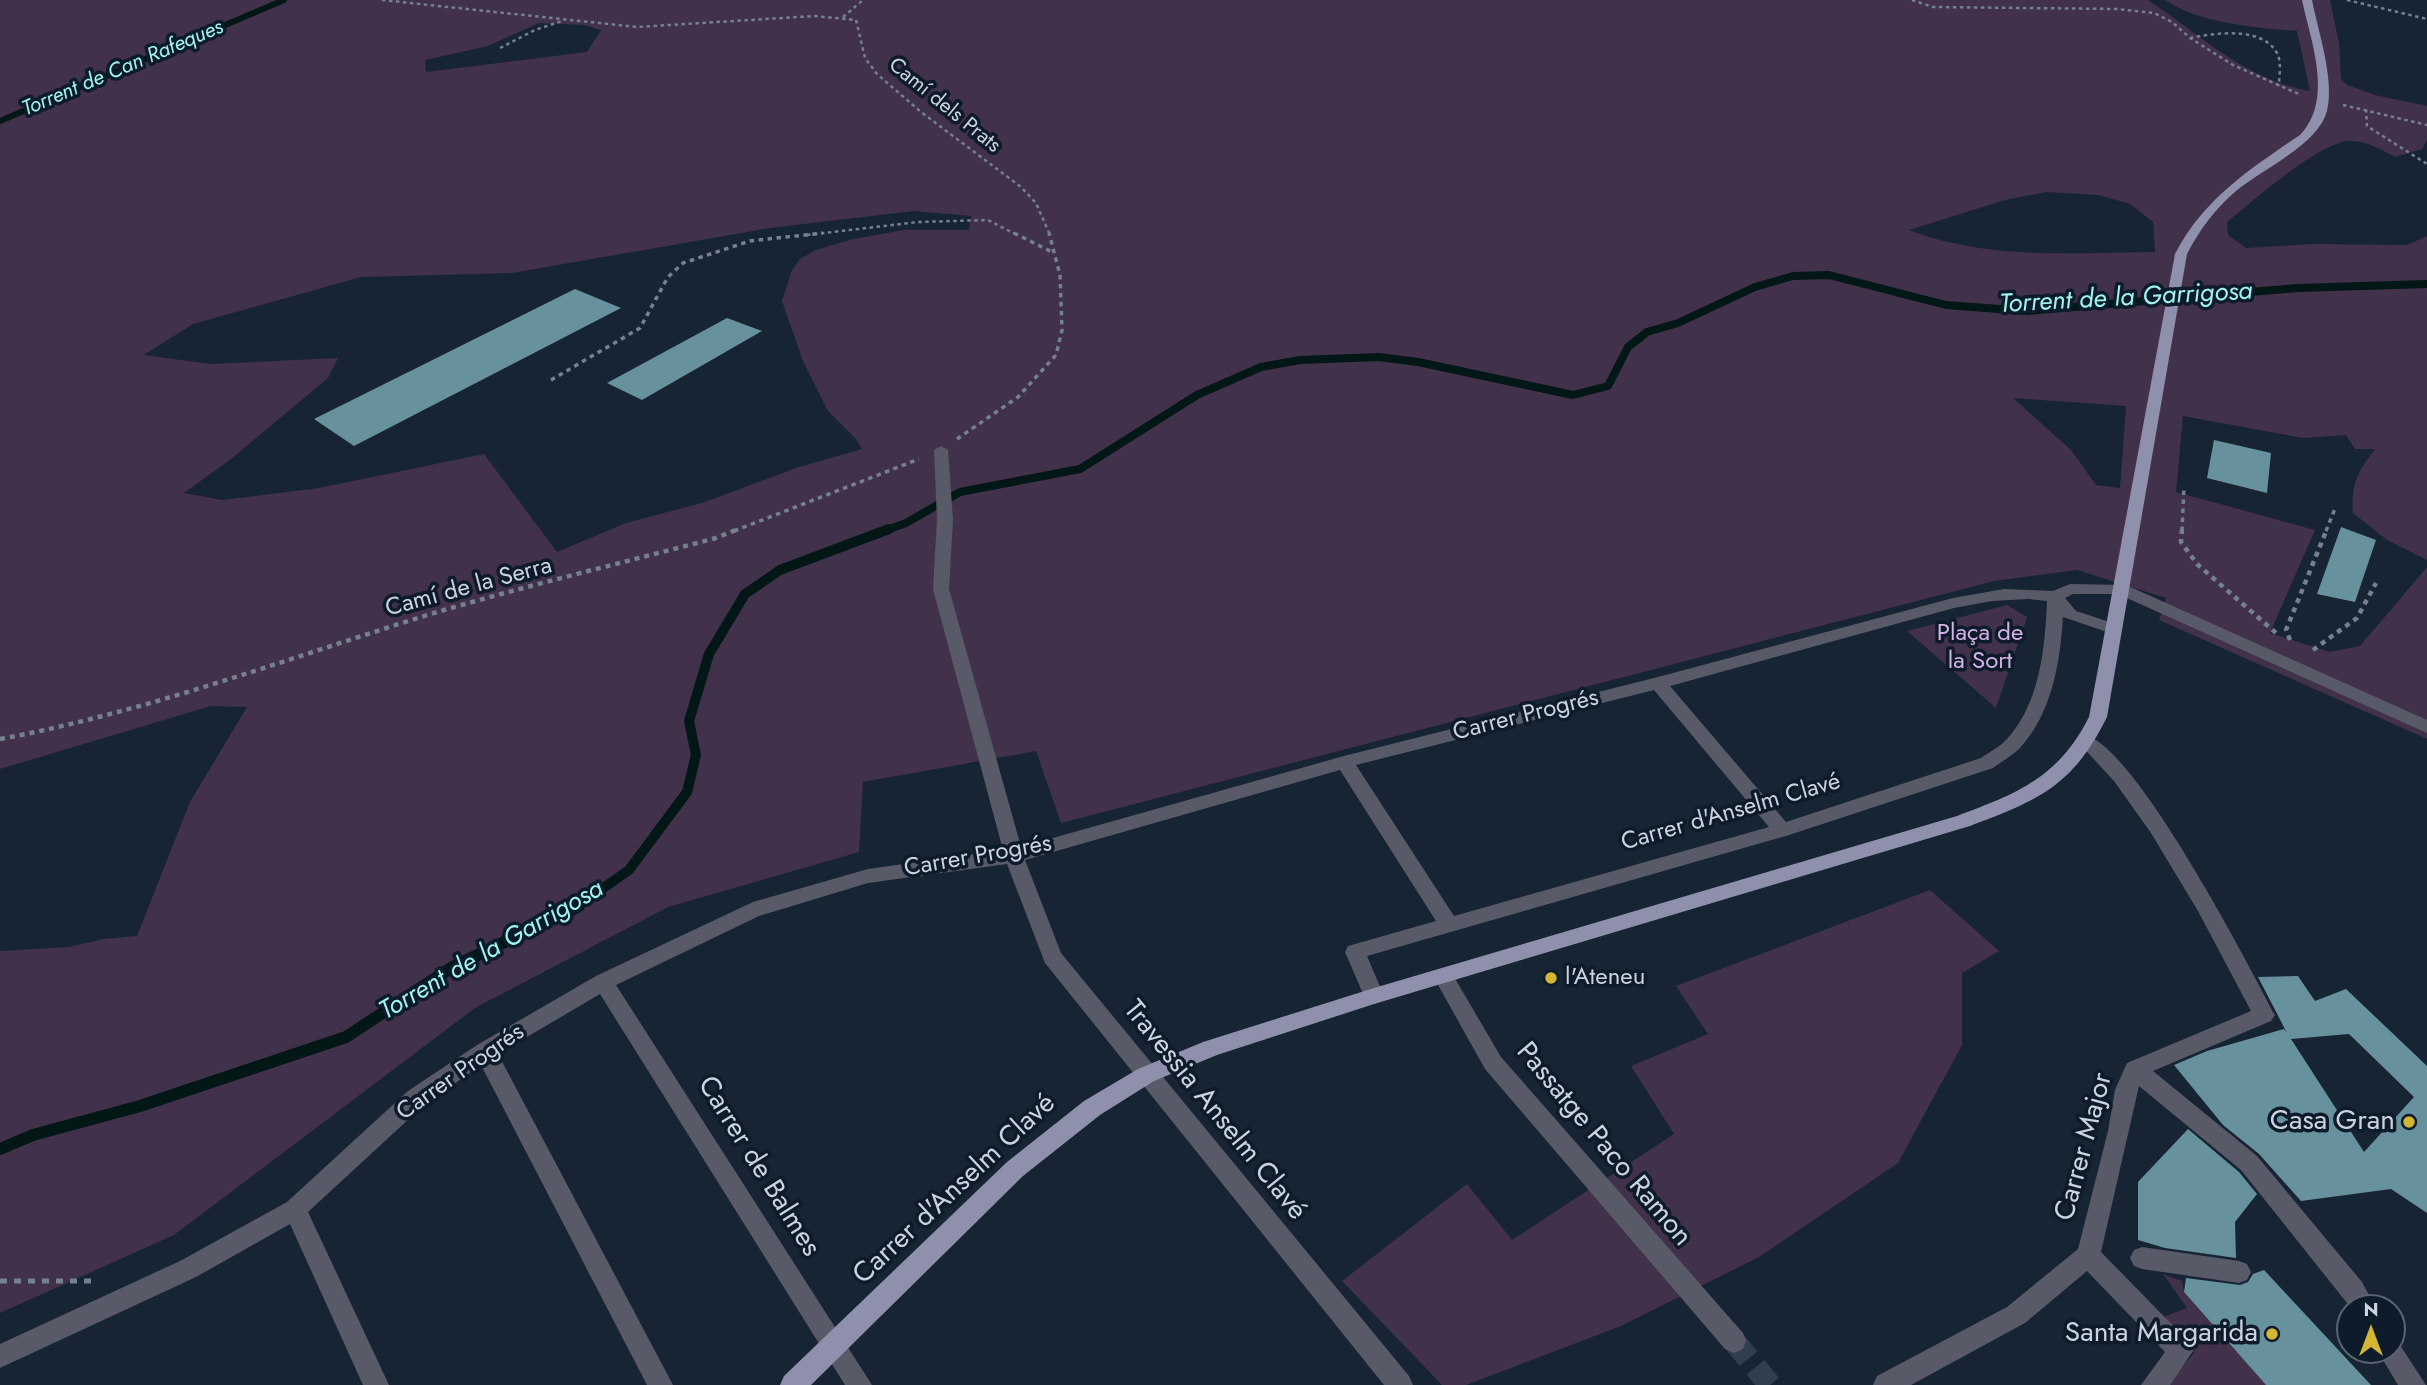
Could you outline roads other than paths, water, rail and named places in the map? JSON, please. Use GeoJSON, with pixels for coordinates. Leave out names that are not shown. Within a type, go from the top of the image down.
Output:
{"type":"FeatureCollection","features":[{"type":"Feature","properties":{"kind":"main road","name":"Carrer d'Anselm Clavé"},"geometry":{"type":"LineString","coordinates":[[793,1385],[1025,1161],[1092,1108],[1146,1075],[1211,1048],[1374,996],[1976,816],[2026,798],[2071,763],[2087,742],[2098,717],[2181,254],[2195,226],[2212,204],[2312,129],[2323,108],[2308,0]]}},
{"type":"Feature","properties":{"kind":"street","name":"Travessia Anselm Clavé"},"geometry":{"type":"LineString","coordinates":[[941,450],[945,485],[941,589],[1014,856],[1052,957],[1400,1385]]}},
{"type":"Feature","properties":{"kind":"street"},"geometry":{"type":"LineString","coordinates":[[2113,629],[2070,615],[2055,597],[2070,589],[2120,589],[2288,656],[2427,727]]}},
{"type":"Feature","properties":{"kind":"street","name":"Carrer Progrés"},"geometry":{"type":"LineString","coordinates":[[0,1356],[188,1269],[295,1209],[416,1098],[485,1051],[603,982],[752,910],[868,876],[1014,856],[1344,762],[1658,683],[1953,603],[2002,592],[2055,597]]}},
{"type":"Feature","properties":{"kind":"street","name":"Carrer d'Anselm Clavé"},"geometry":{"type":"LineString","coordinates":[[1374,996],[1355,952],[1448,923],[1782,830],[1987,763],[2013,744],[2033,713],[2049,666],[2055,597]]}},
{"type":"Feature","properties":{"kind":"street"},"geometry":{"type":"LineString","coordinates":[[1658,683],[1782,830]]}},
{"type":"Feature","properties":{"kind":"street","name":"Carrer Major"},"geometry":{"type":"LineString","coordinates":[[1886,1385],[2016,1315],[2098,1255],[2126,1090],[2135,1069],[2264,1015],[2201,895],[2133,789],[2105,756],[2087,742]]}},
{"type":"Feature","properties":{"kind":"street"},"geometry":{"type":"LineString","coordinates":[[1344,762],[1448,923]]}},
{"type":"Feature","properties":{"kind":"street","name":"Passatge Paco Ramon"},"geometry":{"type":"LineString","coordinates":[[1443,976],[1493,1063],[1580,1167],[1734,1341]]}},
{"type":"Feature","properties":{"kind":"street","name":"Carrer de Balmes"},"geometry":{"type":"LineString","coordinates":[[603,982],[859,1385]]}},
{"type":"Feature","properties":{"kind":"street"},"geometry":{"type":"LineString","coordinates":[[485,1051],[660,1385]]}},
{"type":"Feature","properties":{"kind":"street"},"geometry":{"type":"LineString","coordinates":[[2135,1069],[2192,1119],[2249,1163],[2355,1294]]}},
{"type":"Feature","properties":{"kind":"street"},"geometry":{"type":"LineString","coordinates":[[295,1209],[376,1385]]}},
{"type":"Feature","properties":{"kind":"street"},"geometry":{"type":"LineString","coordinates":[[2098,1255],[2181,1351],[2154,1385]]}},
{"type":"Feature","properties":{"kind":"street"},"geometry":{"type":"LineString","coordinates":[[2142,1258],[2239,1272]]}},
{"type":"Feature","properties":{"kind":"street"},"geometry":{"type":"LineString","coordinates":[[2398,1364],[2409,1381]]}},
{"type":"Feature","properties":{"kind":"waterway","name":"Torrent de Can Rafeques"},"geometry":{"type":"LineString","coordinates":[[0,121],[284,0]]}},
{"type":"Feature","properties":{"kind":"waterway","name":"Torrent de la Garrigosa"},"geometry":{"type":"LineString","coordinates":[[884,531],[906,523],[960,492],[1080,469],[1197,395],[1261,367],[1300,360],[1379,357],[1418,362],[1573,395],[1608,386],[1628,347],[1647,332],[1678,323],[1755,287],[1793,276],[1829,275],[1946,305],[2026,311],[2298,288],[2427,284]]}},
{"type":"Feature","properties":{"kind":"waterway","name":"Torrent de la Garrigosa"},"geometry":{"type":"LineString","coordinates":[[575,908],[629,870],[687,792],[696,755],[689,721],[709,654],[745,594],[780,570],[889,529]]}},
{"type":"Feature","properties":{"kind":"waterway","name":"Torrent de la Garrigosa"},"geometry":{"type":"LineString","coordinates":[[575,908],[579,906]]}},
{"type":"Feature","properties":{"kind":"waterway","name":"Torrent de la Garrigosa"},"geometry":{"type":"LineString","coordinates":[[0,1149],[33,1135],[140,1106],[346,1037],[451,968],[575,908]]}},
{"type":"Feature","properties":{"kind":"tunnel"},"geometry":{"type":"LineString","coordinates":[[1734,1341],[1770,1385]]}},
{"type":"Feature","properties":{"kind":"place","name":"l'Ateneu"},"geometry":{"type":"Point","coordinates":[1551,978]}},
{"type":"Feature","properties":{"kind":"place","name":"Casa Gran"},"geometry":{"type":"Point","coordinates":[2409,1122]}},
{"type":"Feature","properties":{"kind":"place","name":"Santa Margarida"},"geometry":{"type":"Point","coordinates":[2272,1334]}},
{"type":"Feature","properties":{"kind":"park label","name":"Plaça de la Sort"},"geometry":{"type":"Point","coordinates":[1980,648]}}]}
